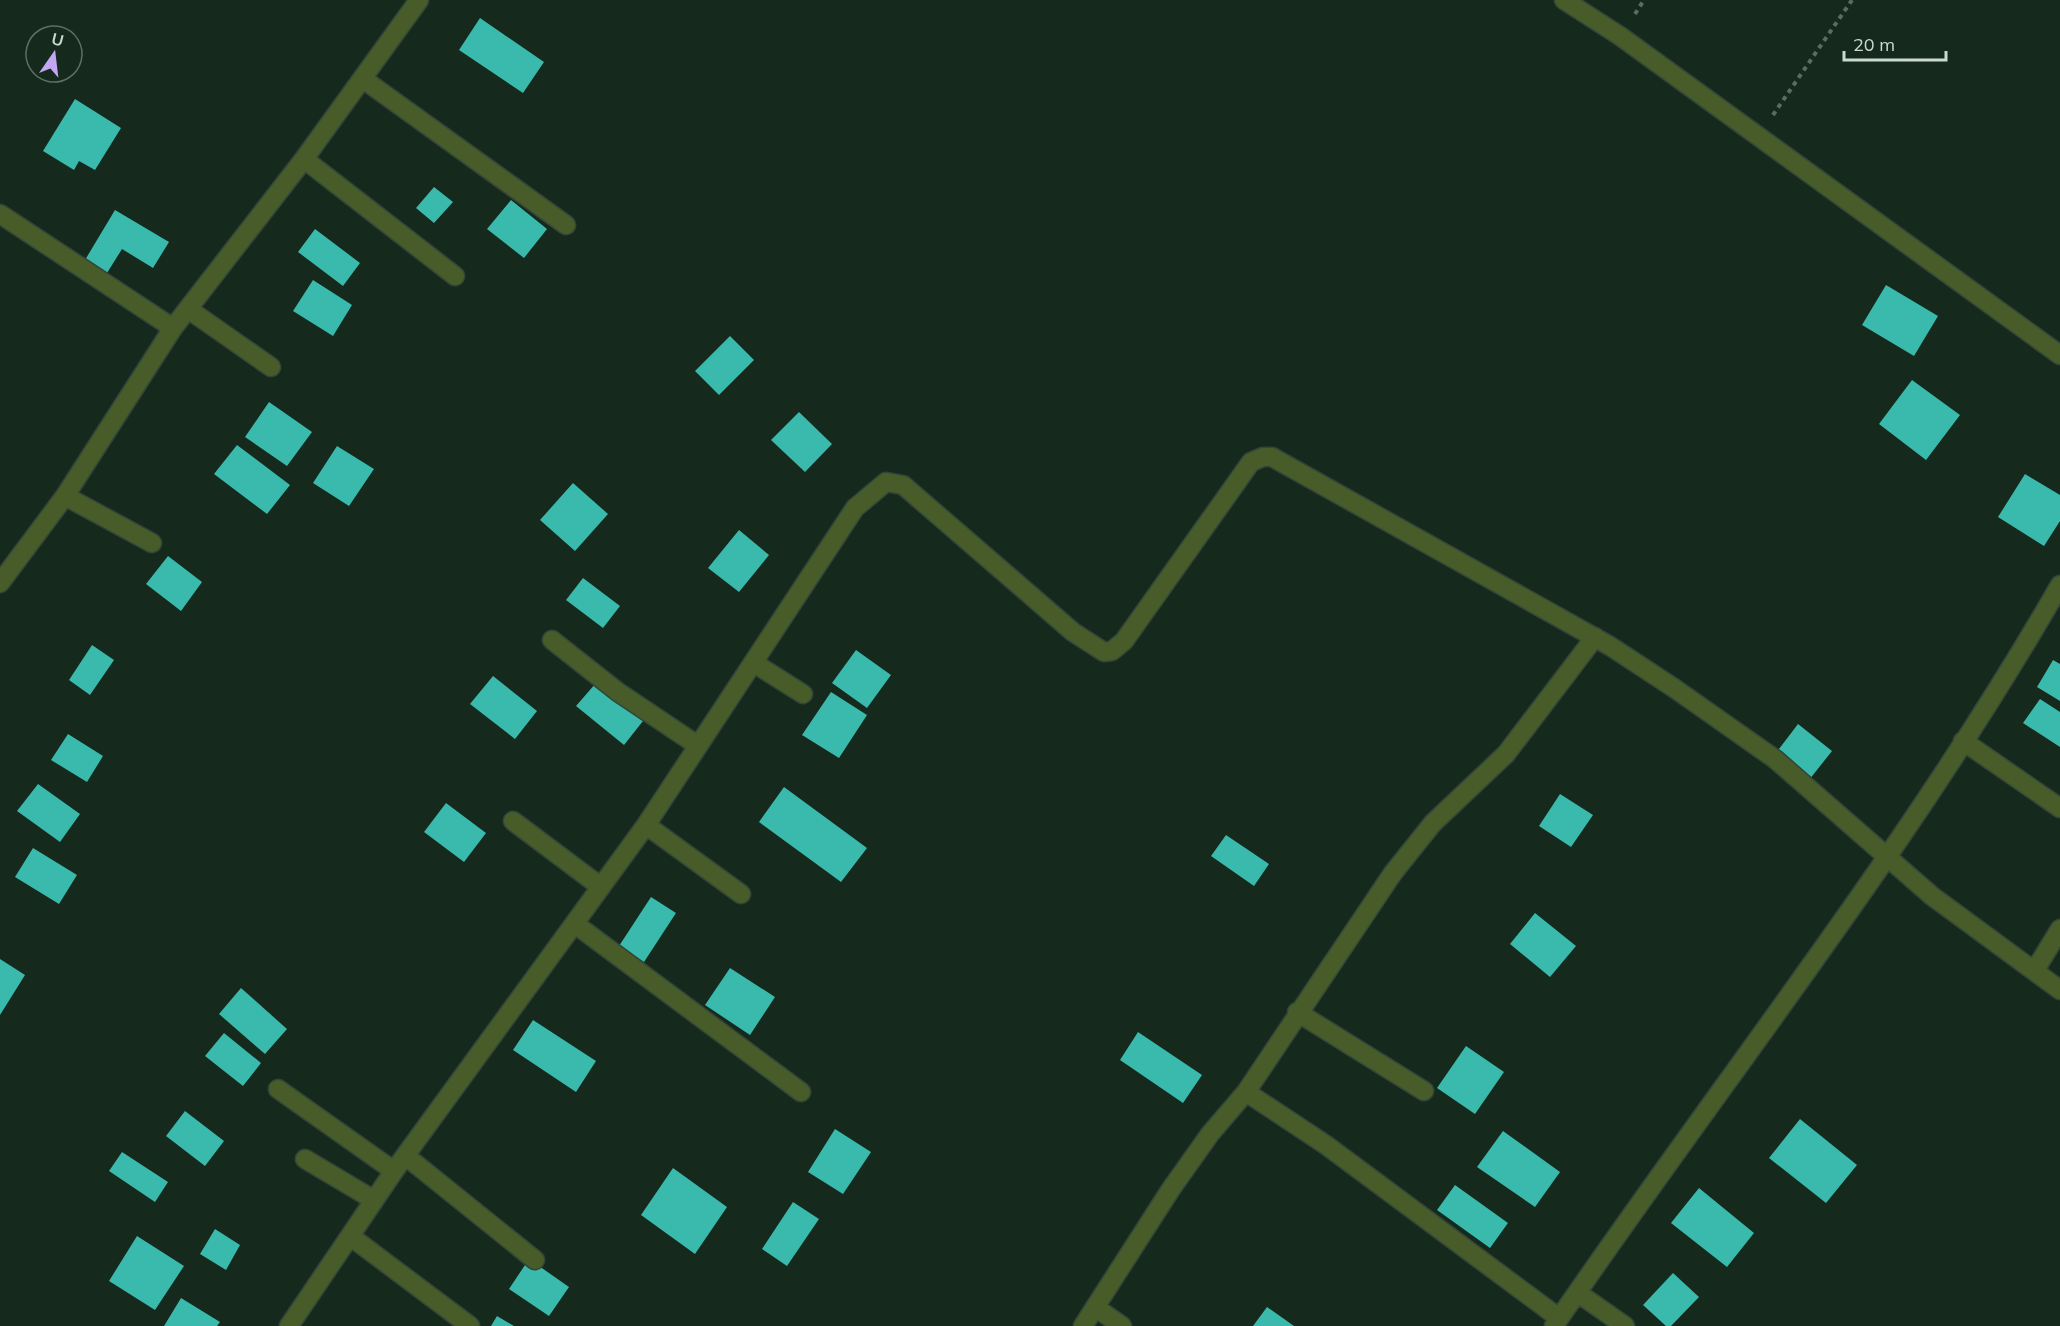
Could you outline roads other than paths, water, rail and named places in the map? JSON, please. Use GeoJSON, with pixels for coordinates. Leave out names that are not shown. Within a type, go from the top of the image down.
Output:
{"type":"FeatureCollection","features":[{"type":"Feature","properties":{"kind":"street"},"geometry":{"type":"LineString","coordinates":[[0,583],[65,496],[173,328],[304,159],[419,0]]}},
{"type":"Feature","properties":{"kind":"street"},"geometry":{"type":"LineString","coordinates":[[1564,0],[1620,36],[1759,135],[2060,355]]}},
{"type":"Feature","properties":{"kind":"street"},"geometry":{"type":"LineString","coordinates":[[363,79],[566,225]]}},
{"type":"Feature","properties":{"kind":"street"},"geometry":{"type":"LineString","coordinates":[[304,159],[455,276]]}},
{"type":"Feature","properties":{"kind":"street"},"geometry":{"type":"LineString","coordinates":[[0,214],[173,328]]}},
{"type":"Feature","properties":{"kind":"street"},"geometry":{"type":"LineString","coordinates":[[188,309],[271,368]]}},
{"type":"Feature","properties":{"kind":"street"},"geometry":{"type":"LineString","coordinates":[[297,1323],[350,1236],[394,1171],[407,1157],[646,825],[855,508],[886,482],[903,485],[1073,632],[1097,650],[1112,651],[1124,640],[1251,462],[1263,457],[1272,457],[1313,477],[1595,638],[1674,688],[1774,759],[1890,857],[1932,896],[2060,990]]}},
{"type":"Feature","properties":{"kind":"street"},"geometry":{"type":"LineString","coordinates":[[65,496],[152,543]]}},
{"type":"Feature","properties":{"kind":"street"},"geometry":{"type":"LineString","coordinates":[[1246,1092],[1335,1151],[1556,1322],[1890,857],[2060,585]]}},
{"type":"Feature","properties":{"kind":"street"},"geometry":{"type":"LineString","coordinates":[[1083,1326],[1171,1189],[1210,1134],[1246,1092],[1297,1012],[1388,882],[1433,823],[1473,788],[1506,754],[1595,638]]}},
{"type":"Feature","properties":{"kind":"street"},"geometry":{"type":"LineString","coordinates":[[552,640],[618,692],[698,745]]}},
{"type":"Feature","properties":{"kind":"street"},"geometry":{"type":"LineString","coordinates":[[754,663],[803,693]]}},
{"type":"Feature","properties":{"kind":"street"},"geometry":{"type":"LineString","coordinates":[[1963,741],[2060,808]]}},
{"type":"Feature","properties":{"kind":"street"},"geometry":{"type":"LineString","coordinates":[[513,821],[601,887]]}},
{"type":"Feature","properties":{"kind":"street"},"geometry":{"type":"LineString","coordinates":[[646,825],[741,894]]}},
{"type":"Feature","properties":{"kind":"street"},"geometry":{"type":"LineString","coordinates":[[575,924],[801,1092]]}},
{"type":"Feature","properties":{"kind":"street"},"geometry":{"type":"LineString","coordinates":[[2035,970],[2060,929]]}},
{"type":"Feature","properties":{"kind":"street"},"geometry":{"type":"LineString","coordinates":[[1297,1012],[1424,1091]]}},
{"type":"Feature","properties":{"kind":"street"},"geometry":{"type":"LineString","coordinates":[[278,1089],[394,1171]]}},
{"type":"Feature","properties":{"kind":"street"},"geometry":{"type":"LineString","coordinates":[[407,1157],[534,1260]]}},
{"type":"Feature","properties":{"kind":"street"},"geometry":{"type":"LineString","coordinates":[[305,1159],[374,1200]]}},
{"type":"Feature","properties":{"kind":"street"},"geometry":{"type":"LineString","coordinates":[[350,1236],[470,1326]]}},
{"type":"Feature","properties":{"kind":"street"},"geometry":{"type":"LineString","coordinates":[[1578,1293],[1625,1326]]}},
{"type":"Feature","properties":{"kind":"street"},"geometry":{"type":"LineString","coordinates":[[1095,1307],[1122,1326]]}}]}
